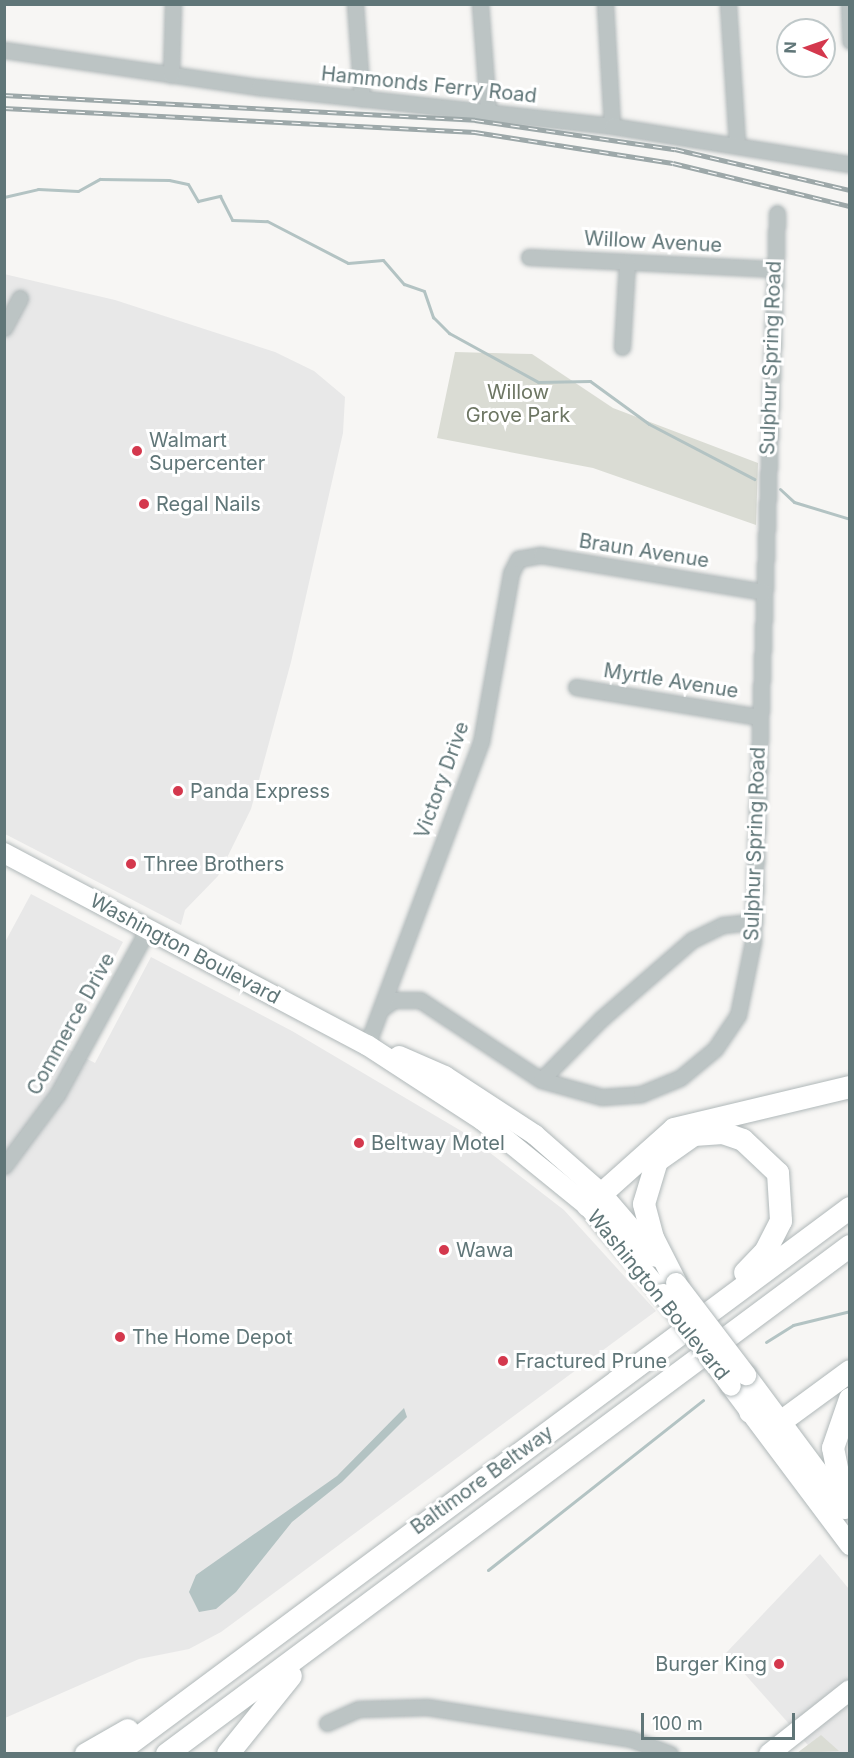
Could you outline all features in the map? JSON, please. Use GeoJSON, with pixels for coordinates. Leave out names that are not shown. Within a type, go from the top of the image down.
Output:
{"type":"FeatureCollection","features":[{"type":"Feature","properties":{"kind":"highway"},"geometry":{"type":"LineString","coordinates":[[599,1205],[674,1130],[849,1087]]}},
{"type":"Feature","properties":{"kind":"highway"},"geometry":{"type":"LineString","coordinates":[[599,1205],[694,1135],[723,1133],[762,1153],[782,1188],[775,1237],[702,1319]]}},
{"type":"Feature","properties":{"kind":"highway"},"geometry":{"type":"LineString","coordinates":[[657,1161],[644,1204],[652,1238],[670,1288]]}},
{"type":"Feature","properties":{"kind":"highway","name":"Baltimore Beltway"},"geometry":{"type":"LineString","coordinates":[[116,1754],[849,1208]]}},
{"type":"Feature","properties":{"kind":"highway","name":"Baltimore Beltway"},"geometry":{"type":"LineString","coordinates":[[167,1754],[849,1246]]}},
{"type":"Feature","properties":{"kind":"highway"},"geometry":{"type":"LineString","coordinates":[[750,1412],[782,1421],[849,1371]]}},
{"type":"Feature","properties":{"kind":"highway"},"geometry":{"type":"LineString","coordinates":[[847,1511],[833,1448],[849,1399]]}},
{"type":"Feature","properties":{"kind":"highway"},"geometry":{"type":"LineString","coordinates":[[228,1754],[269,1698],[363,1609]]}},
{"type":"Feature","properties":{"kind":"highway"},"geometry":{"type":"LineString","coordinates":[[86,1754],[206,1687]]}},
{"type":"Feature","properties":{"kind":"main road","name":"Washington Boulevard"},"geometry":{"type":"LineString","coordinates":[[4,853],[367,1045],[445,1076],[494,1105],[599,1205],[670,1288],[738,1380],[782,1421],[847,1511]]}},
{"type":"Feature","properties":{"kind":"main road","name":"Washington Boulevard"},"geometry":{"type":"LineString","coordinates":[[738,1380],[750,1412],[849,1545]]}},
{"type":"Feature","properties":{"kind":"main road"},"geometry":{"type":"LineString","coordinates":[[769,1754],[849,1690]]}},
{"type":"Feature","properties":{"kind":"street"},"geometry":{"type":"LineString","coordinates":[[171,75],[173,4]]}},
{"type":"Feature","properties":{"kind":"street"},"geometry":{"type":"LineString","coordinates":[[356,4],[362,99]]}},
{"type":"Feature","properties":{"kind":"street"},"geometry":{"type":"LineString","coordinates":[[480,4],[488,110]]}},
{"type":"Feature","properties":{"kind":"street"},"geometry":{"type":"LineString","coordinates":[[605,4],[612,126]]}},
{"type":"Feature","properties":{"kind":"street"},"geometry":{"type":"LineString","coordinates":[[728,4],[737,144]]}},
{"type":"Feature","properties":{"kind":"street"},"geometry":{"type":"LineString","coordinates":[[849,4],[849,41]]}},
{"type":"Feature","properties":{"kind":"street","name":"Hammonds Ferry Road"},"geometry":{"type":"LineString","coordinates":[[4,50],[171,75],[362,99],[488,110],[612,126],[737,144],[849,164]]}},
{"type":"Feature","properties":{"kind":"street","name":"Sulphur Spring Road"},"geometry":{"type":"LineString","coordinates":[[381,1009],[409,998],[436,1006],[541,1080],[582,1095],[620,1097],[660,1087],[702,1062],[738,1016],[750,974],[753,922],[777,213]]}},
{"type":"Feature","properties":{"kind":"street","name":"Willow Avenue"},"geometry":{"type":"LineString","coordinates":[[529,257],[775,269]]}},
{"type":"Feature","properties":{"kind":"street"},"geometry":{"type":"LineString","coordinates":[[622,347],[627,262]]}},
{"type":"Feature","properties":{"kind":"street"},"geometry":{"type":"LineString","coordinates":[[4,328],[20,298]]}},
{"type":"Feature","properties":{"kind":"street","name":"Braun Avenue"},"geometry":{"type":"LineString","coordinates":[[518,559],[541,555],[764,592]]}},
{"type":"Feature","properties":{"kind":"street","name":"Victory Drive"},"geometry":{"type":"LineString","coordinates":[[381,1009],[481,742],[511,573],[518,559]]}},
{"type":"Feature","properties":{"kind":"street","name":"Myrtle Avenue"},"geometry":{"type":"LineString","coordinates":[[576,687],[760,717]]}},
{"type":"Feature","properties":{"kind":"street"},"geometry":{"type":"LineString","coordinates":[[541,1080],[601,1019],[692,940],[723,925],[753,922]]}},
{"type":"Feature","properties":{"kind":"street","name":"Commerce Drive"},"geometry":{"type":"LineString","coordinates":[[4,1166],[57,1095],[148,929]]}},
{"type":"Feature","properties":{"kind":"street"},"geometry":{"type":"LineString","coordinates":[[367,1045],[381,1009]]}},
{"type":"Feature","properties":{"kind":"street"},"geometry":{"type":"LineString","coordinates":[[327,1723],[368,1707],[427,1707],[631,1739],[670,1754]]}},
{"type":"Feature","properties":{"kind":"shaded area"},"geometry":{"type":"Polygon","coordinates":[[[4,274],[115,300],[275,352],[314,371],[345,397],[343,433],[291,662],[251,809],[218,876],[185,910],[181,925],[5,834],[4,274]]]}},
{"type":"Feature","properties":{"kind":"shaded area"},"geometry":{"type":"Polygon","coordinates":[[[31,894],[123,942],[66,1048],[95,1063],[151,957],[292,1031],[463,1132],[564,1210],[656,1311],[221,1632],[189,1649],[139,1659],[5,1718],[4,944],[31,894]]]}},
{"type":"Feature","properties":{"kind":"shaded area"},"geometry":{"type":"Polygon","coordinates":[[[404,1408],[407,1417],[342,1482],[292,1522],[236,1592],[216,1609],[199,1612],[189,1592],[196,1575],[337,1476],[404,1408]]]}},
{"type":"Feature","properties":{"kind":"shaded area"},"geometry":{"type":"Polygon","coordinates":[[[820,1554],[849,1589],[849,1753],[815,1753],[726,1653],[820,1554]]]}},
{"type":"Feature","properties":{"kind":"green space","name":"Willow Grove Park"},"geometry":{"type":"Polygon","coordinates":[[[455,352],[532,354],[613,408],[758,463],[756,525],[593,468],[437,438],[455,352]]]}},
{"type":"Feature","properties":{"kind":"green space"},"geometry":{"type":"Polygon","coordinates":[[[821,1735],[839,1751],[797,1753],[821,1735]]]}},
{"type":"Feature","properties":{"kind":"waterway"},"geometry":{"type":"LineString","coordinates":[[4,197],[38,189],[78,191],[100,179],[169,180],[188,184],[198,201],[220,196],[232,220],[267,221],[348,263],[383,260],[404,284],[424,291],[433,317],[449,333],[538,382],[590,381],[649,424],[754,479]]}},
{"type":"Feature","properties":{"kind":"waterway"},"geometry":{"type":"LineString","coordinates":[[780,489],[794,502],[850,519]]}},
{"type":"Feature","properties":{"kind":"waterway"},"geometry":{"type":"LineString","coordinates":[[766,1342],[793,1325],[850,1311]]}},
{"type":"Feature","properties":{"kind":"waterway"},"geometry":{"type":"LineString","coordinates":[[488,1570],[703,1400]]}},
{"type":"Feature","properties":{"kind":"railway"},"geometry":{"type":"LineString","coordinates":[[4,95],[475,120],[675,149],[850,190]]}},
{"type":"Feature","properties":{"kind":"railway"},"geometry":{"type":"LineString","coordinates":[[4,108],[475,132],[673,163],[850,206]]}},
{"type":"Feature","properties":{"kind":"place","name":"Walmart Supercenter"},"geometry":{"type":"Point","coordinates":[137,451]}},
{"type":"Feature","properties":{"kind":"place","name":"Regal Nails"},"geometry":{"type":"Point","coordinates":[144,504]}},
{"type":"Feature","properties":{"kind":"place","name":"Panda Express"},"geometry":{"type":"Point","coordinates":[178,791]}},
{"type":"Feature","properties":{"kind":"place","name":"Three Brothers"},"geometry":{"type":"Point","coordinates":[131,864]}},
{"type":"Feature","properties":{"kind":"place","name":"Beltway Motel"},"geometry":{"type":"Point","coordinates":[359,1143]}},
{"type":"Feature","properties":{"kind":"place","name":"Wawa"},"geometry":{"type":"Point","coordinates":[444,1250]}},
{"type":"Feature","properties":{"kind":"place","name":"The Home Depot"},"geometry":{"type":"Point","coordinates":[120,1337]}},
{"type":"Feature","properties":{"kind":"place","name":"Fractured Prune"},"geometry":{"type":"Point","coordinates":[503,1361]}},
{"type":"Feature","properties":{"kind":"place","name":"Burger King"},"geometry":{"type":"Point","coordinates":[779,1664]}}]}
